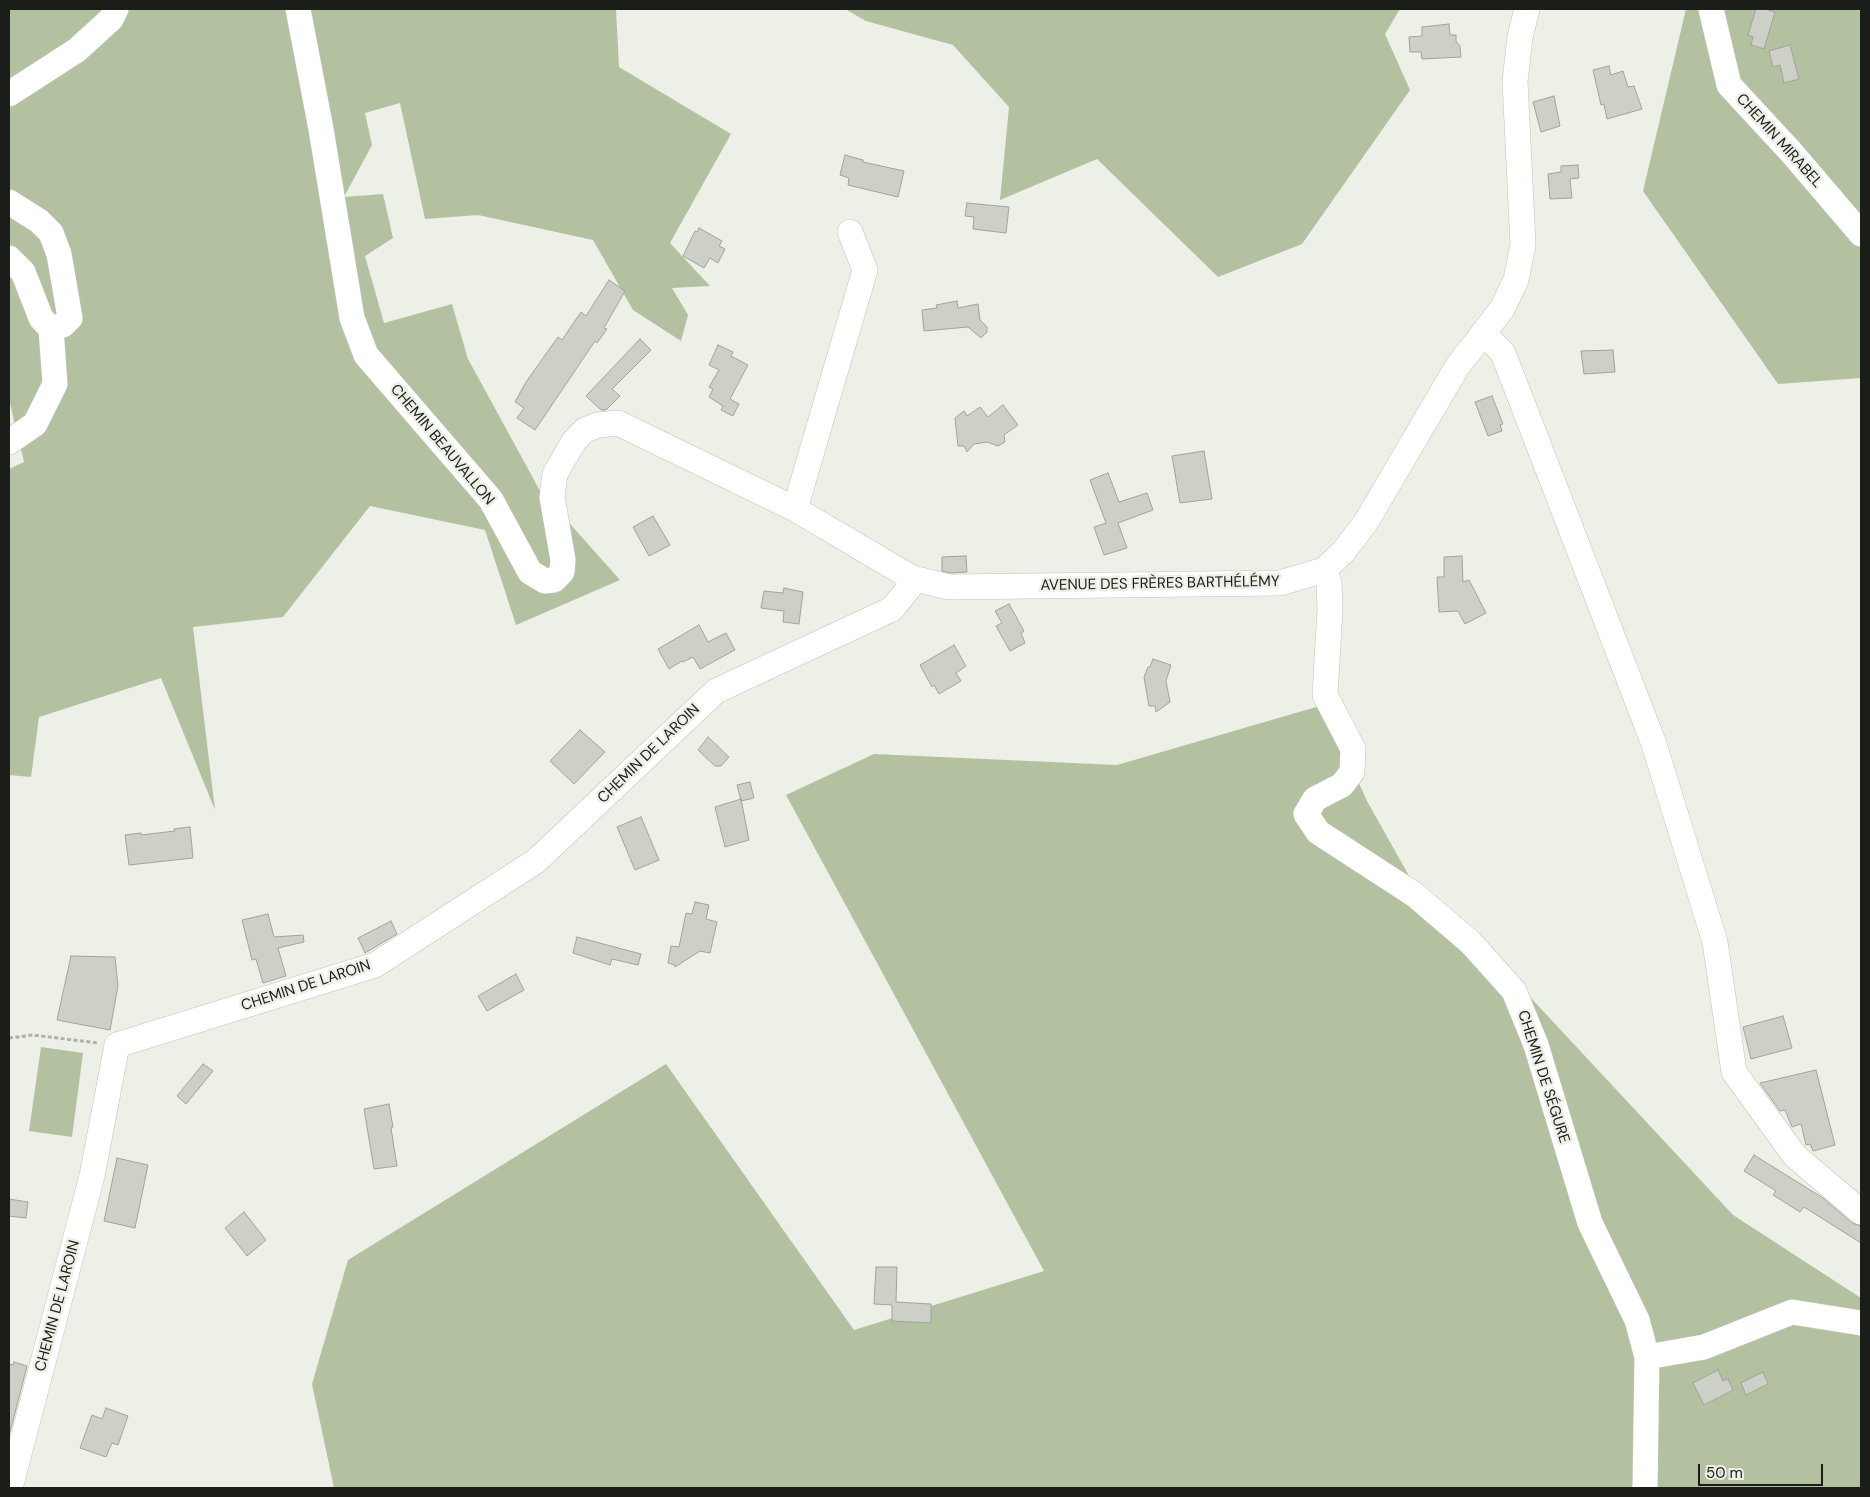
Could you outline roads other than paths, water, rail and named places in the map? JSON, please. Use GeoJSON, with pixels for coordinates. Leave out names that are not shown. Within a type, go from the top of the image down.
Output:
{"type":"FeatureCollection","features":[{"type":"Feature","properties":{"kind":"street"},"geometry":{"type":"LineString","coordinates":[[9,94],[77,50],[111,19],[116,9]]}},
{"type":"Feature","properties":{"kind":"street","name":"CHEMIN BEAUVALLON"},"geometry":{"type":"LineString","coordinates":[[298,9],[321,129],[352,318],[366,355],[490,500],[530,572],[545,581],[554,580],[562,572],[563,560],[552,497],[555,474],[574,442],[585,430],[618,423],[795,509],[912,578]]}},
{"type":"Feature","properties":{"kind":"street","name":"AVENUE DES FRÈRES BARTHÉLÉMY"},"geometry":{"type":"LineString","coordinates":[[912,578],[949,587],[1280,584],[1324,570],[1344,551],[1366,522],[1457,367],[1502,309],[1516,280],[1523,245],[1516,81],[1520,37],[1527,9]]}},
{"type":"Feature","properties":{"kind":"street","name":"CHEMIN MIRABEL"},"geometry":{"type":"LineString","coordinates":[[1711,9],[1729,85],[1791,152],[1861,234]]}},
{"type":"Feature","properties":{"kind":"street"},"geometry":{"type":"LineString","coordinates":[[9,202],[39,221],[51,233],[59,254],[70,318],[63,325],[51,329]]}},
{"type":"Feature","properties":{"kind":"street"},"geometry":{"type":"LineString","coordinates":[[795,509],[865,270],[850,232]]}},
{"type":"Feature","properties":{"kind":"street"},"geometry":{"type":"LineString","coordinates":[[9,258],[23,272],[41,318],[51,329],[55,384],[35,424],[9,442]]}},
{"type":"Feature","properties":{"kind":"street"},"geometry":{"type":"LineString","coordinates":[[1483,333],[1503,353],[1654,744],[1715,942],[1734,1072],[1795,1156],[1861,1212]]}},
{"type":"Feature","properties":{"kind":"street","name":"CHEMIN DE SÉGURE"},"geometry":{"type":"LineString","coordinates":[[1324,570],[1329,582],[1330,609],[1325,695],[1353,749],[1352,772],[1342,785],[1315,799],[1306,814],[1318,832],[1415,895],[1471,943],[1514,990],[1536,1045],[1590,1223],[1637,1320],[1647,1357],[1645,1488]]}},
{"type":"Feature","properties":{"kind":"street","name":"CHEMIN DE LAROIN"},"geometry":{"type":"LineString","coordinates":[[10,1488],[92,1176],[118,1045],[375,965],[536,861],[716,691],[892,608],[910,588],[912,578]]}},
{"type":"Feature","properties":{"kind":"street"},"geometry":{"type":"LineString","coordinates":[[1647,1357],[1704,1348],[1792,1312],[1861,1323]]}}]}
